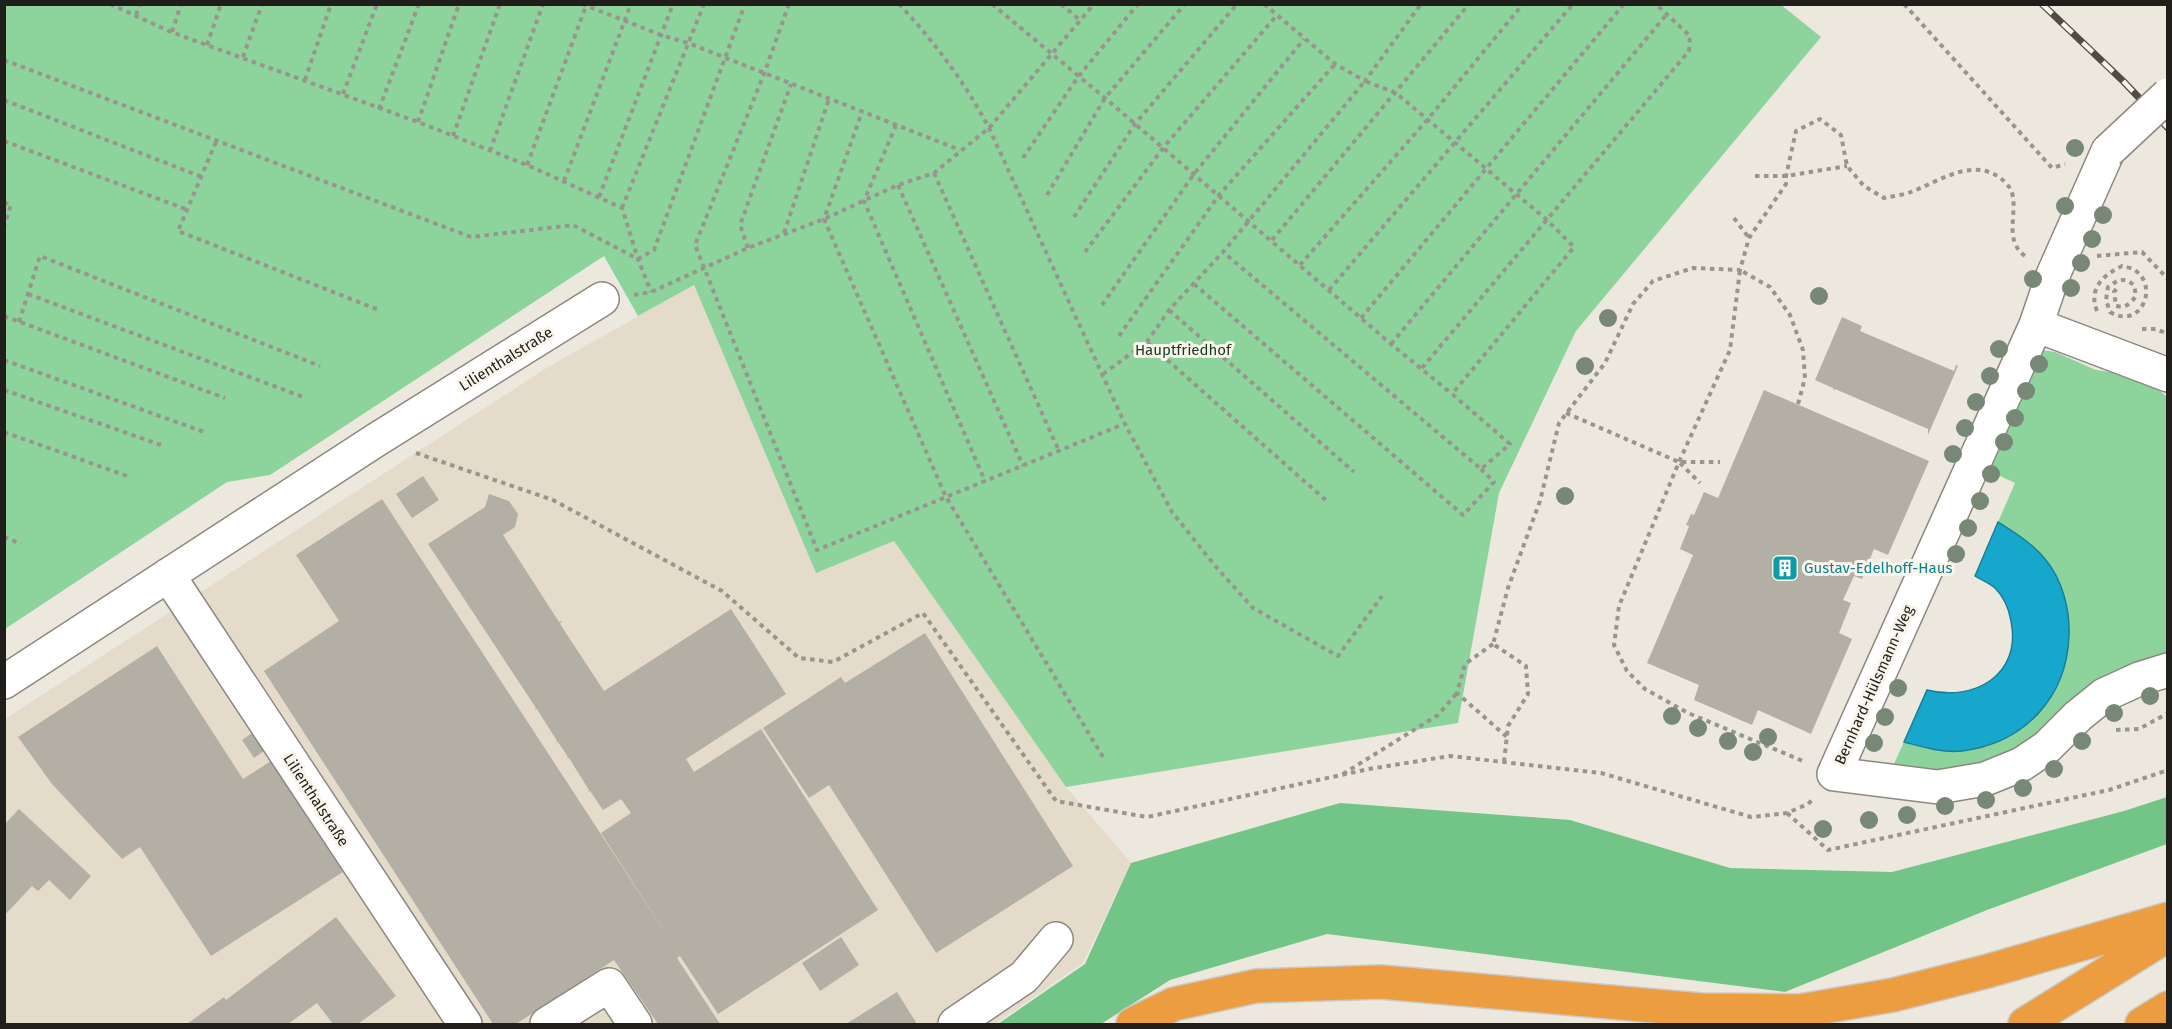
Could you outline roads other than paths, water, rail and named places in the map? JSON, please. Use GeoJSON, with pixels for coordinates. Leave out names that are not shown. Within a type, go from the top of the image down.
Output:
{"type":"FeatureCollection","features":[{"type":"Feature","properties":{"kind":"highway"},"geometry":{"type":"LineString","coordinates":[[1133,1024],[1174,1004],[1256,986],[1381,981],[1701,1010],[1800,1011],[1893,995],[1988,971],[2168,919]]}},
{"type":"Feature","properties":{"kind":"highway"},"geometry":{"type":"LineString","coordinates":[[2025,1024],[2168,935]]}},
{"type":"Feature","properties":{"kind":"highway"},"geometry":{"type":"LineString","coordinates":[[2142,1024],[2168,1008]]}},
{"type":"Feature","properties":{"kind":"street","name":"Bernhard-Hülsmann-Weg"},"geometry":{"type":"LineString","coordinates":[[2168,95],[2109,151],[2053,275],[2036,325],[1834,774],[1938,787],[1985,779],[2022,764],[2048,747],[2078,716],[2104,695],[2139,679],[2168,670]]}},
{"type":"Feature","properties":{"kind":"street","name":"Lilienthalstraße"},"geometry":{"type":"LineString","coordinates":[[4,682],[376,440],[602,299]]}},
{"type":"Feature","properties":{"kind":"street"},"geometry":{"type":"LineString","coordinates":[[2036,325],[2168,375]]}},
{"type":"Feature","properties":{"kind":"street","name":"Lilienthalstraße"},"geometry":{"type":"LineString","coordinates":[[168,575],[465,1024]]}},
{"type":"Feature","properties":{"kind":"street"},"geometry":{"type":"LineString","coordinates":[[955,1024],[1024,977],[1056,939]]}},
{"type":"Feature","properties":{"kind":"street"},"geometry":{"type":"LineString","coordinates":[[547,1024],[609,985],[635,1024]]}},
{"type":"Feature","properties":{"kind":"water"},"geometry":{"type":"Polygon","coordinates":[[[1998,522],[2040,553],[2051,567],[2060,585],[2068,615],[2069,635],[2060,679],[2051,697],[2038,714],[2005,738],[1962,751],[1933,749],[1904,742],[1927,690],[1945,693],[1977,688],[2002,670],[2009,656],[2012,640],[2011,621],[2007,607],[1995,588],[1975,576],[1998,522]]]}},
{"type":"Feature","properties":{"kind":"railway"},"geometry":{"type":"LineString","coordinates":[[2042,4],[2123,81],[2168,128]]}},
{"type":"Feature","properties":{"kind":"place","name":"Gustav-Edelhoff-Haus"},"geometry":{"type":"Point","coordinates":[1785,568]}},
{"type":"Feature","properties":{"kind":"park label","name":"Hauptfriedhof"},"geometry":{"type":"Point","coordinates":[1183,350]}}]}
